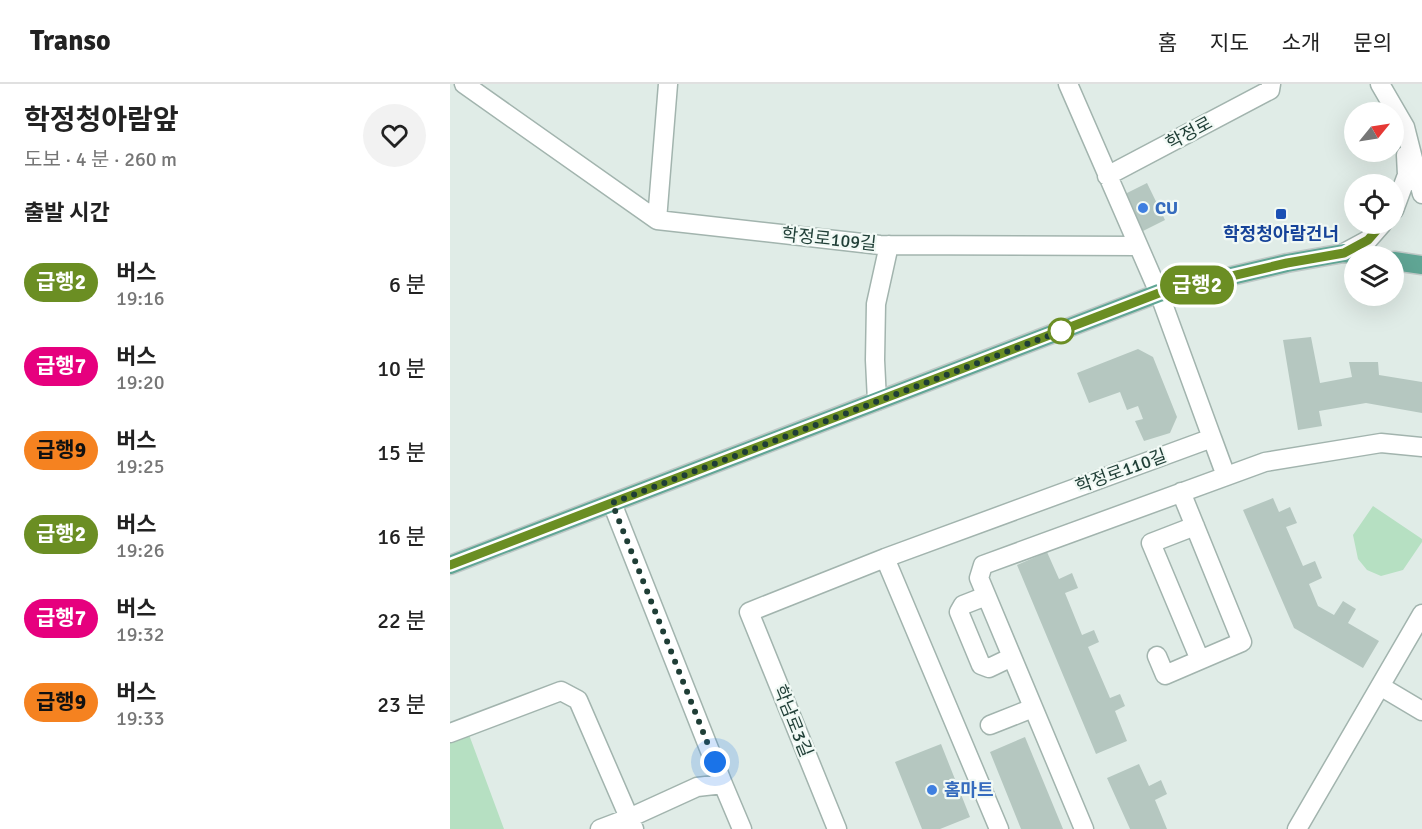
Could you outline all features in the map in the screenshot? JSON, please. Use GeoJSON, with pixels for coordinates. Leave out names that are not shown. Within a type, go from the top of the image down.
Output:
{"type":"FeatureCollection","features":[{"type":"Feature","properties":{"kind":"main road"},"geometry":{"type":"LineString","coordinates":[[450,565],[1159,293],[1287,263],[1344,253]]}},
{"type":"Feature","properties":{"kind":"main road"},"geometry":{"type":"LineString","coordinates":[[1404,262],[1422,265]]}},
{"type":"Feature","properties":{"kind":"street"},"geometry":{"type":"LineString","coordinates":[[464,84],[657,220]]}},
{"type":"Feature","properties":{"kind":"street"},"geometry":{"type":"LineString","coordinates":[[657,220],[668,84]]}},
{"type":"Feature","properties":{"kind":"street"},"geometry":{"type":"LineString","coordinates":[[1068,84],[1159,293],[1226,476]]}},
{"type":"Feature","properties":{"kind":"street"},"geometry":{"type":"LineString","coordinates":[[1380,84],[1422,152]]}},
{"type":"Feature","properties":{"kind":"street","name":"학정로"},"geometry":{"type":"LineString","coordinates":[[1107,176],[1271,87]]}},
{"type":"Feature","properties":{"kind":"street"},"geometry":{"type":"LineString","coordinates":[[1405,127],[1422,194]]}},
{"type":"Feature","properties":{"kind":"street"},"geometry":{"type":"LineString","coordinates":[[1404,183],[1407,175],[1405,127]]}},
{"type":"Feature","properties":{"kind":"street","name":"학정로109길"},"geometry":{"type":"LineString","coordinates":[[657,220],[880,246],[1138,246]]}},
{"type":"Feature","properties":{"kind":"street"},"geometry":{"type":"LineString","coordinates":[[1357,246],[1373,234]]}},
{"type":"Feature","properties":{"kind":"street"},"geometry":{"type":"LineString","coordinates":[[877,401],[876,304],[889,245]]}},
{"type":"Feature","properties":{"kind":"street"},"geometry":{"type":"LineString","coordinates":[[1422,260],[1422,265]]}},
{"type":"Feature","properties":{"kind":"street","name":"학정로110길"},"geometry":{"type":"LineString","coordinates":[[749,612],[885,558],[1212,438]]}},
{"type":"Feature","properties":{"kind":"street"},"geometry":{"type":"LineString","coordinates":[[1084,829],[979,578],[983,565],[1264,462],[1382,443],[1422,447]]}},
{"type":"Feature","properties":{"kind":"street"},"geometry":{"type":"LineString","coordinates":[[1157,656],[1165,675],[1242,642],[1181,492]]}},
{"type":"Feature","properties":{"kind":"street"},"geometry":{"type":"LineString","coordinates":[[612,503],[742,829]]}},
{"type":"Feature","properties":{"kind":"street"},"geometry":{"type":"LineString","coordinates":[[1195,526],[1151,543],[1200,660]]}},
{"type":"Feature","properties":{"kind":"street"},"geometry":{"type":"LineString","coordinates":[[885,558],[999,829]]}},
{"type":"Feature","properties":{"kind":"street"},"geometry":{"type":"LineString","coordinates":[[987,596],[963,605],[959,612],[976,655],[981,665],[989,668],[1012,657]]}},
{"type":"Feature","properties":{"kind":"street","name":"학남로3길"},"geometry":{"type":"LineString","coordinates":[[749,612],[837,829]]}},
{"type":"Feature","properties":{"kind":"street"},"geometry":{"type":"LineString","coordinates":[[1297,829],[1422,614]]}},
{"type":"Feature","properties":{"kind":"street"},"geometry":{"type":"LineString","coordinates":[[1380,686],[1422,711]]}},
{"type":"Feature","properties":{"kind":"street"},"geometry":{"type":"LineString","coordinates":[[450,733],[561,692],[578,700],[632,824]]}},
{"type":"Feature","properties":{"kind":"street"},"geometry":{"type":"LineString","coordinates":[[990,726],[1033,708]]}},
{"type":"Feature","properties":{"kind":"street"},"geometry":{"type":"LineString","coordinates":[[600,829],[632,824],[697,787],[723,784]]}},
{"type":"Feature","properties":{"kind":"green space"},"geometry":{"type":"Polygon","coordinates":[[[1373,506],[1422,539],[1403,570],[1381,576],[1367,570],[1358,559],[1353,535],[1373,506]]]}},
{"type":"Feature","properties":{"kind":"green space"},"geometry":{"type":"Polygon","coordinates":[[[468,732],[504,829],[450,829],[450,739],[468,732]]]}},
{"type":"Feature","properties":{"kind":"building","name":"CU"},"geometry":{"type":"Polygon","coordinates":[[[1147,183],[1165,220],[1139,233],[1121,196],[1147,183]]]}},
{"type":"Feature","properties":{"kind":"building"},"geometry":{"type":"Polygon","coordinates":[[[1311,337],[1320,383],[1352,377],[1349,362],[1378,362],[1379,375],[1422,382],[1422,413],[1366,403],[1319,411],[1322,426],[1298,430],[1283,340],[1311,337]]]}},
{"type":"Feature","properties":{"kind":"building"},"geometry":{"type":"Polygon","coordinates":[[[1138,349],[1153,357],[1177,417],[1170,433],[1144,441],[1135,421],[1143,419],[1138,406],[1127,410],[1120,392],[1089,403],[1077,373],[1138,349]]]}},
{"type":"Feature","properties":{"kind":"building"},"geometry":{"type":"Polygon","coordinates":[[[1273,498],[1279,512],[1290,507],[1297,523],[1286,527],[1303,566],[1315,561],[1322,578],[1309,584],[1318,606],[1334,615],[1343,601],[1356,609],[1348,623],[1379,641],[1363,668],[1294,628],[1243,510],[1273,498]]]}},
{"type":"Feature","properties":{"kind":"building"},"geometry":{"type":"Polygon","coordinates":[[[1047,552],[1059,579],[1072,573],[1078,588],[1065,593],[1082,635],[1094,630],[1099,642],[1088,647],[1110,698],[1120,694],[1125,706],[1115,711],[1127,741],[1096,754],[1017,565],[1047,552]]]}},
{"type":"Feature","properties":{"kind":"building"},"geometry":{"type":"Polygon","coordinates":[[[1025,737],[1063,829],[1021,829],[990,752],[1025,737]]]}},
{"type":"Feature","properties":{"kind":"building","name":"홈마트"},"geometry":{"type":"Polygon","coordinates":[[[941,744],[970,817],[940,829],[922,829],[895,762],[941,744]]]}},
{"type":"Feature","properties":{"kind":"building"},"geometry":{"type":"Polygon","coordinates":[[[1139,764],[1149,786],[1161,780],[1167,794],[1155,800],[1167,829],[1130,829],[1107,778],[1139,764]]]}},
{"type":"Feature","properties":{"kind":"bus line","name":"급행2"},"geometry":{"type":"LineString","coordinates":[[450,565],[1159,293],[1287,263],[1344,253],[1368,240],[1373,234]]}},
{"type":"Feature","properties":{"kind":"place","name":"CU"},"geometry":{"type":"Point","coordinates":[1143,208]}},
{"type":"Feature","properties":{"kind":"place","name":"학정청아람건너"},"geometry":{"type":"Point","coordinates":[1281,214]}},
{"type":"Feature","properties":{"kind":"place","name":"홈마트"},"geometry":{"type":"Point","coordinates":[932,790]}},
{"type":"Feature","properties":{"kind":"route"},"geometry":{"type":"LineString","coordinates":[[715,762],[612,503],[1061,331]]}}]}
